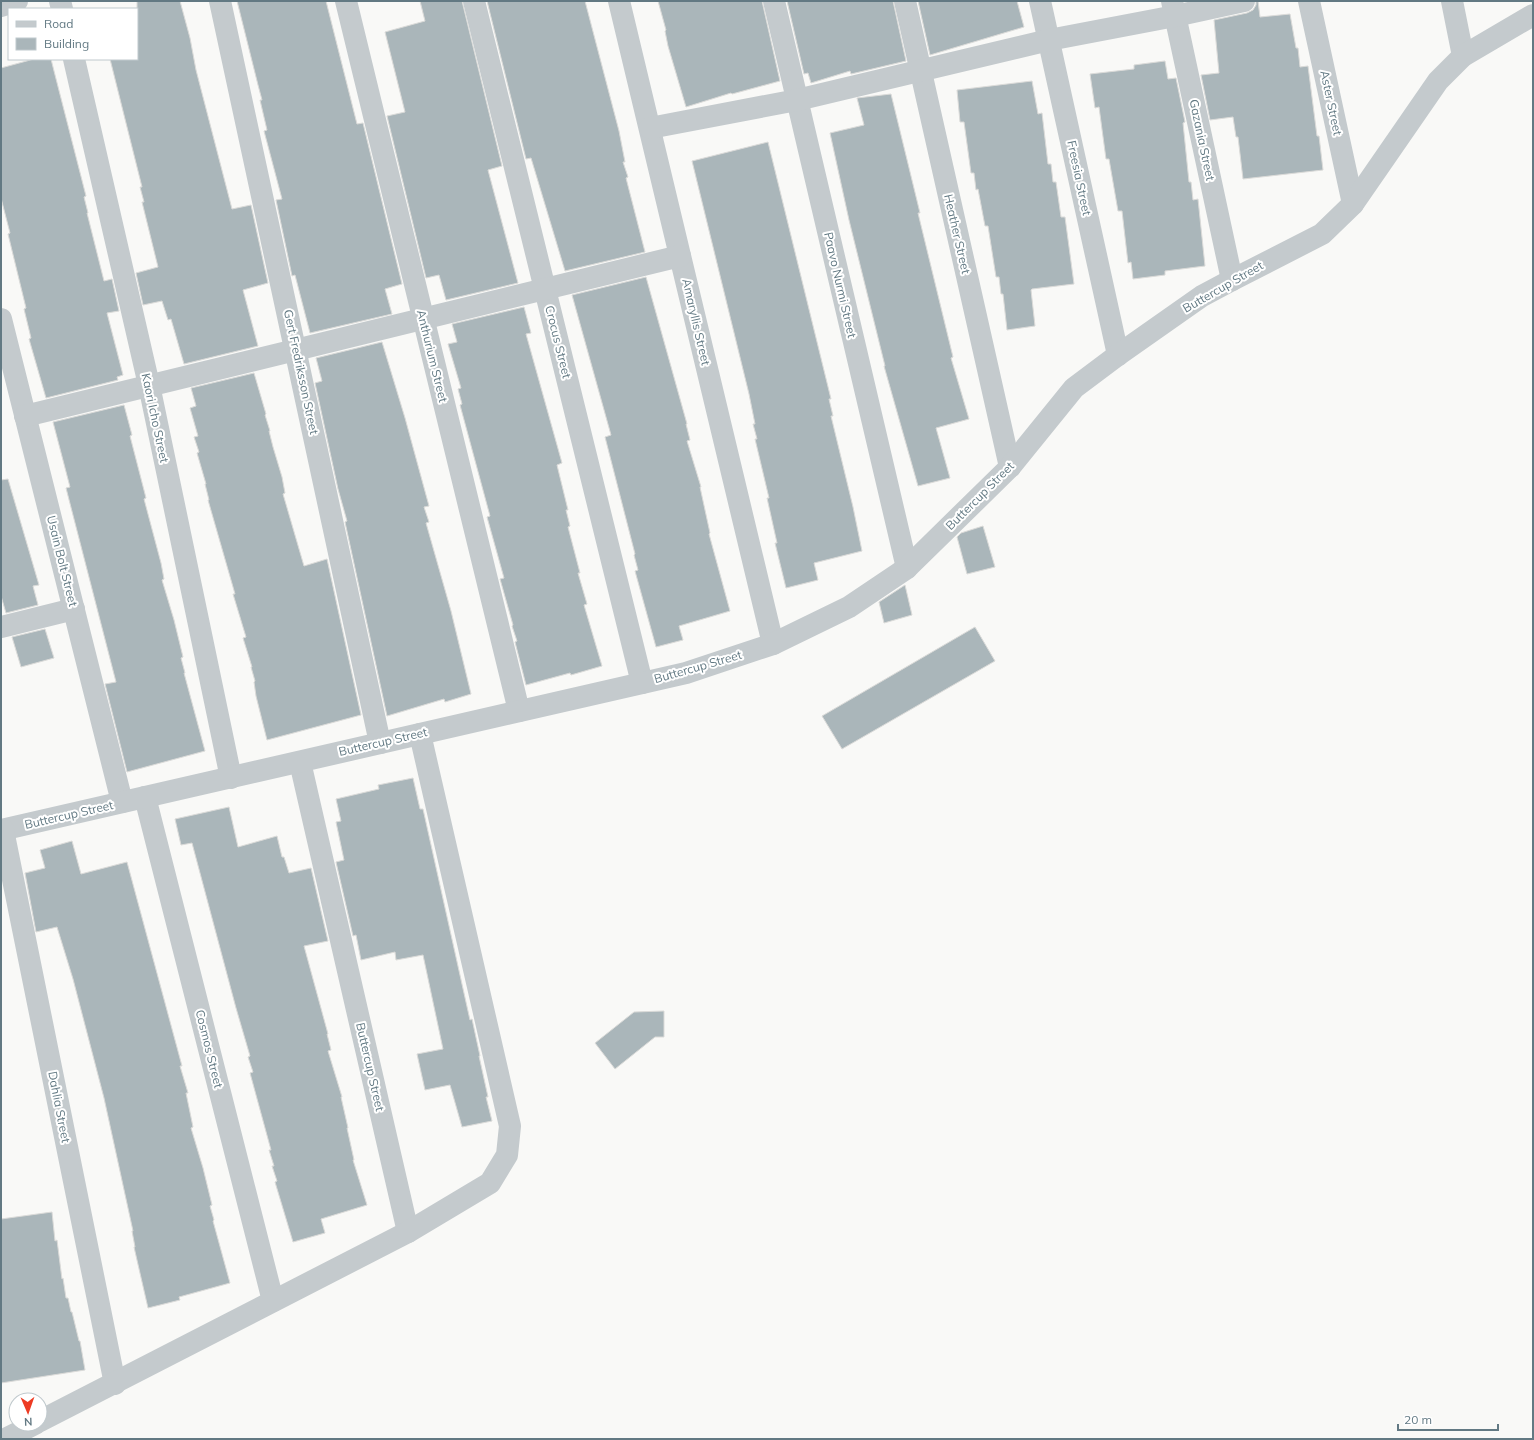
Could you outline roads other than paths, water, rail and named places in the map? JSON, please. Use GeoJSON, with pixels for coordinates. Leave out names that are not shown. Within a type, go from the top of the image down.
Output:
{"type":"FeatureCollection","features":[{"type":"Feature","properties":{"kind":"street"},"geometry":{"type":"LineString","coordinates":[[1,6],[17,1]]}},
{"type":"Feature","properties":{"kind":"street","name":"Gert Fredriksson Street"},"geometry":{"type":"LineString","coordinates":[[220,1],[380,743]]}},
{"type":"Feature","properties":{"kind":"street","name":"Anthurium Street"},"geometry":{"type":"LineString","coordinates":[[346,1],[519,711]]}},
{"type":"Feature","properties":{"kind":"street","name":"Crocus Street"},"geometry":{"type":"LineString","coordinates":[[474,1],[642,683]]}},
{"type":"Feature","properties":{"kind":"street","name":"Amaryllis Street"},"geometry":{"type":"LineString","coordinates":[[619,1],[773,644]]}},
{"type":"Feature","properties":{"kind":"street","name":"Paavo Nurmi Street"},"geometry":{"type":"LineString","coordinates":[[774,1],[907,568]]}},
{"type":"Feature","properties":{"kind":"street","name":"Heather Street"},"geometry":{"type":"LineString","coordinates":[[905,1],[1010,467]]}},
{"type":"Feature","properties":{"kind":"street","name":"Freesia Street"},"geometry":{"type":"LineString","coordinates":[[1040,1],[1118,355]]}},
{"type":"Feature","properties":{"kind":"street"},"geometry":{"type":"LineString","coordinates":[[650,128],[797,100],[1174,9],[1244,1]]}},
{"type":"Feature","properties":{"kind":"street","name":"Aster Street"},"geometry":{"type":"LineString","coordinates":[[1309,1],[1354,204]]}},
{"type":"Feature","properties":{"kind":"street"},"geometry":{"type":"LineString","coordinates":[[1452,1],[1463,56]]}},
{"type":"Feature","properties":{"kind":"street","name":"Gazania Street"},"geometry":{"type":"LineString","coordinates":[[1174,9],[1232,280]]}},
{"type":"Feature","properties":{"kind":"street","name":"Buttercup Street"},"geometry":{"type":"LineString","coordinates":[[2,830],[686,673],[773,644],[849,607],[907,568],[1010,467],[1074,388],[1202,296],[1322,234],[1354,204],[1438,81],[1463,56],[1533,16]]}},
{"type":"Feature","properties":{"kind":"street","name":"Kaori Icho Street"},"geometry":{"type":"LineString","coordinates":[[74,60],[149,385],[230,778]]}},
{"type":"Feature","properties":{"kind":"street"},"geometry":{"type":"LineString","coordinates":[[25,416],[680,256]]}},
{"type":"Feature","properties":{"kind":"street","name":"Usain Bolt Street"},"geometry":{"type":"LineString","coordinates":[[1,319],[122,802]]}},
{"type":"Feature","properties":{"kind":"street"},"geometry":{"type":"LineString","coordinates":[[1,627],[74,609]]}},
{"type":"Feature","properties":{"kind":"street"},"geometry":{"type":"LineString","coordinates":[[48,1417],[115,1384],[408,1232],[490,1183],[507,1155],[510,1126],[420,734]]}},
{"type":"Feature","properties":{"kind":"street","name":"Buttercup Street"},"geometry":{"type":"LineString","coordinates":[[300,762],[408,1232]]}},
{"type":"Feature","properties":{"kind":"street","name":"Cosmos Street"},"geometry":{"type":"LineString","coordinates":[[146,797],[273,1301]]}},
{"type":"Feature","properties":{"kind":"street","name":"Dahlia Street"},"geometry":{"type":"LineString","coordinates":[[2,830],[115,1384]]}},
{"type":"Feature","properties":{"kind":"street"},"geometry":{"type":"LineString","coordinates":[[5,1439],[19,1432]]}}]}
